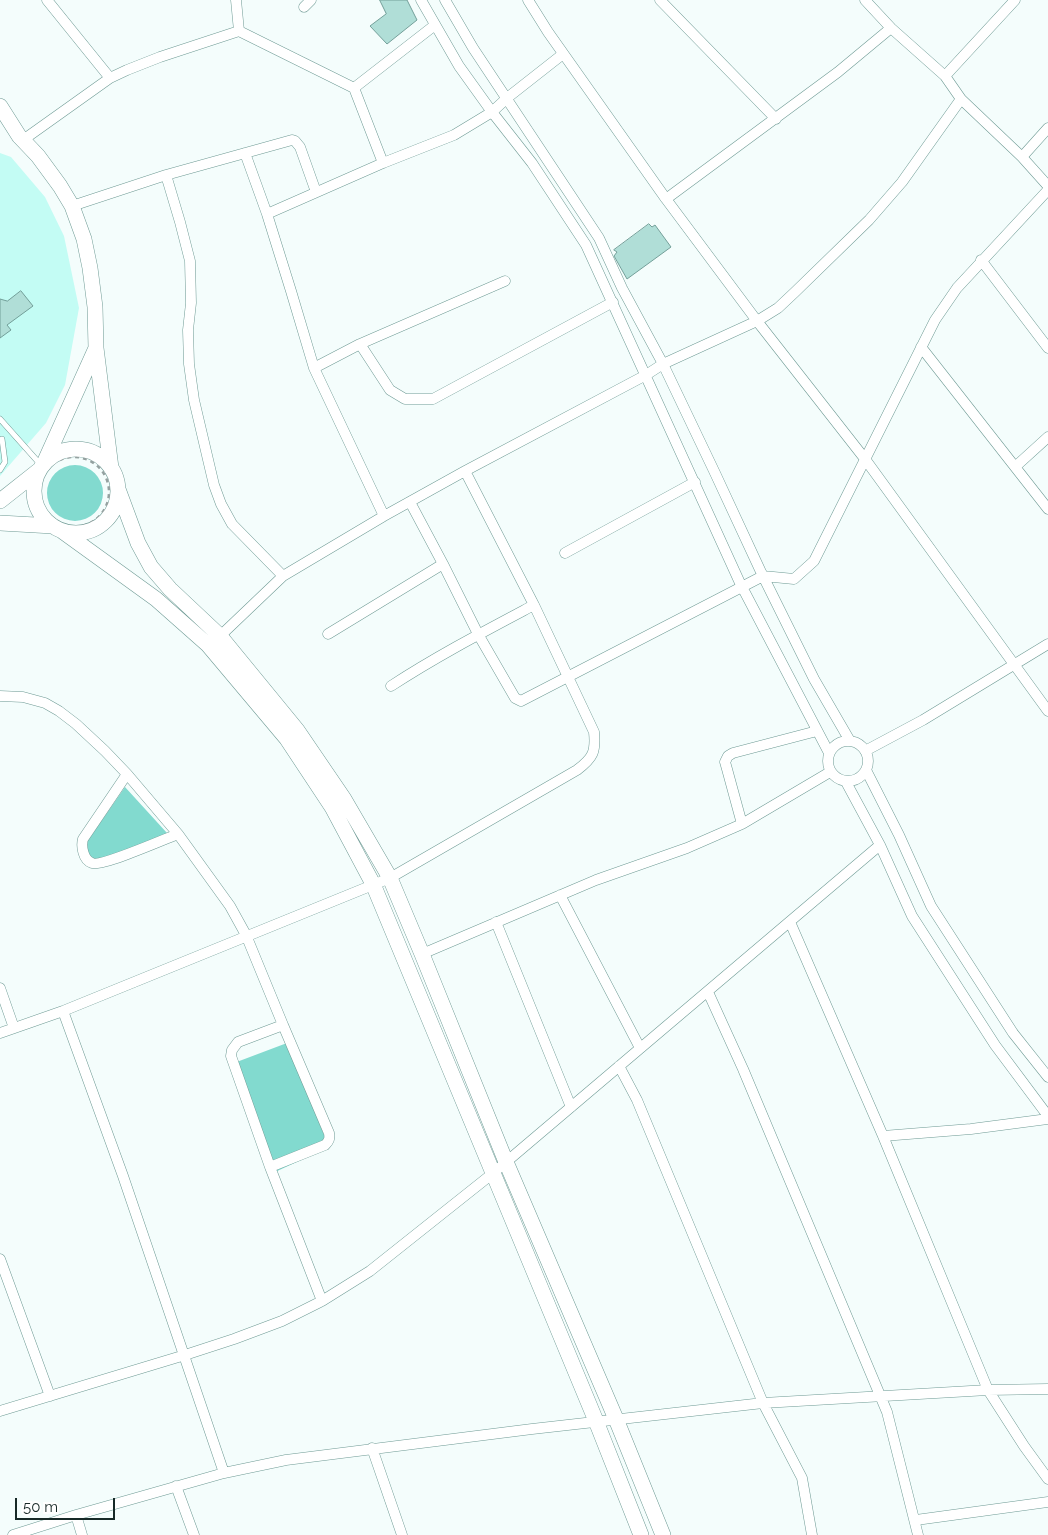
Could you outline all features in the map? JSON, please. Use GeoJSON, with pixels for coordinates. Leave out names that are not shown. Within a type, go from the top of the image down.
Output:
{"type":"FeatureCollection","features":[{"type":"Feature","properties":{"kind":"street"},"geometry":{"type":"LineString","coordinates":[[47,0],[110,78]]}},
{"type":"Feature","properties":{"kind":"street"},"geometry":{"type":"LineString","coordinates":[[236,0],[239,31]]}},
{"type":"Feature","properties":{"kind":"street"},"geometry":{"type":"LineString","coordinates":[[422,0],[459,66],[532,163],[586,245],[743,587],[829,753]]}},
{"type":"Feature","properties":{"kind":"street"},"geometry":{"type":"LineString","coordinates":[[445,0],[473,48],[599,238],[622,288],[663,364],[814,679],[850,741]]}},
{"type":"Feature","properties":{"kind":"street"},"geometry":{"type":"LineString","coordinates":[[528,0],[563,54],[666,199],[864,460],[1048,711]]}},
{"type":"Feature","properties":{"kind":"street"},"geometry":{"type":"LineString","coordinates":[[660,0],[776,119]]}},
{"type":"Feature","properties":{"kind":"street"},"geometry":{"type":"LineString","coordinates":[[865,0],[892,28],[945,76],[961,99],[1022,157],[1048,186]]}},
{"type":"Feature","properties":{"kind":"street"},"geometry":{"type":"LineString","coordinates":[[945,76],[1015,0]]}},
{"type":"Feature","properties":{"kind":"street"},"geometry":{"type":"LineString","coordinates":[[354,88],[435,25]]}},
{"type":"Feature","properties":{"kind":"street"},"geometry":{"type":"LineString","coordinates":[[666,199],[776,119],[892,28]]}},
{"type":"Feature","properties":{"kind":"street"},"geometry":{"type":"LineString","coordinates":[[21,138],[110,78],[160,57],[239,31],[354,88],[383,163]]}},
{"type":"Feature","properties":{"kind":"street"},"geometry":{"type":"LineString","coordinates":[[266,214],[383,163],[454,135],[492,112],[506,98],[563,54]]}},
{"type":"Feature","properties":{"kind":"street"},"geometry":{"type":"LineString","coordinates":[[214,641],[283,576],[384,516],[646,375],[663,364],[778,308],[869,220],[902,182],[961,99]]}},
{"type":"Feature","properties":{"kind":"street"},"geometry":{"type":"LineString","coordinates":[[0,106],[21,138],[52,174],[72,206],[84,240],[90,268],[96,348],[112,468],[138,543],[150,567],[214,641],[298,730],[344,799],[390,878],[506,1162],[616,1419],[663,1535]]}},
{"type":"Feature","properties":{"kind":"street"},"geometry":{"type":"LineString","coordinates":[[1022,157],[1048,128]]}},
{"type":"Feature","properties":{"kind":"street"},"geometry":{"type":"LineString","coordinates":[[0,129],[21,138]]}},
{"type":"Feature","properties":{"kind":"street"},"geometry":{"type":"LineString","coordinates":[[72,206],[166,175],[284,142],[295,141],[300,147],[316,192]]}},
{"type":"Feature","properties":{"kind":"street"},"geometry":{"type":"LineString","coordinates":[[245,153],[291,291],[314,368],[384,516]]}},
{"type":"Feature","properties":{"kind":"street"},"geometry":{"type":"LineString","coordinates":[[166,175],[190,261],[189,364],[194,400],[214,484],[221,504],[232,524],[283,576]]}},
{"type":"Feature","properties":{"kind":"street"},"geometry":{"type":"LineString","coordinates":[[410,502],[478,634],[518,700],[524,700],[763,576],[794,579],[814,562],[935,320],[957,288],[981,260],[1048,190]]}},
{"type":"Feature","properties":{"kind":"street"},"geometry":{"type":"LineString","coordinates":[[981,260],[1048,348]]}},
{"type":"Feature","properties":{"kind":"street"},"geometry":{"type":"LineString","coordinates":[[314,368],[360,344],[505,281]]}},
{"type":"Feature","properties":{"kind":"street"},"geometry":{"type":"LineString","coordinates":[[360,344],[390,390],[404,398],[433,399],[613,302]]}},
{"type":"Feature","properties":{"kind":"street"},"geometry":{"type":"LineString","coordinates":[[921,347],[1048,509]]}},
{"type":"Feature","properties":{"kind":"street"},"geometry":{"type":"LineString","coordinates":[[96,348],[34,481],[33,491],[39,511],[45,520],[214,641],[287,740],[332,807],[373,884],[596,1421],[641,1535]]}},
{"type":"Feature","properties":{"kind":"street"},"geometry":{"type":"LineString","coordinates":[[1015,467],[1048,437]]}},
{"type":"Feature","properties":{"kind":"street"},"geometry":{"type":"LineString","coordinates":[[0,501],[58,452],[72,448],[88,450],[101,457],[112,468]]}},
{"type":"Feature","properties":{"kind":"street"},"geometry":{"type":"LineString","coordinates":[[0,1033],[63,1011],[390,878],[577,770],[587,762],[594,753],[594,732],[534,606],[465,471]]}},
{"type":"Feature","properties":{"kind":"street"},"geometry":{"type":"LineString","coordinates":[[565,553],[695,482]]}},
{"type":"Feature","properties":{"kind":"street"},"geometry":{"type":"LineString","coordinates":[[0,522],[58,528],[74,533],[85,532],[96,528],[112,512],[117,501],[118,489]]}},
{"type":"Feature","properties":{"kind":"street"},"geometry":{"type":"LineString","coordinates":[[328,634],[443,564]]}},
{"type":"Feature","properties":{"kind":"street"},"geometry":{"type":"LineString","coordinates":[[391,686],[478,634],[534,606]]}},
{"type":"Feature","properties":{"kind":"street"},"geometry":{"type":"LineString","coordinates":[[865,751],[923,720],[1048,644]]}},
{"type":"Feature","properties":{"kind":"street"},"geometry":{"type":"LineString","coordinates":[[0,696],[23,697],[45,703],[76,724],[105,750],[178,834],[230,906],[246,935],[330,1138],[325,1145],[270,1168]]}},
{"type":"Feature","properties":{"kind":"street"},"geometry":{"type":"LineString","coordinates":[[742,824],[727,769],[726,762],[728,756],[817,730]]}},
{"type":"Feature","properties":{"kind":"street"},"geometry":{"type":"LineString","coordinates":[[850,741],[862,746],[865,751],[868,764],[863,775],[858,779],[846,782],[830,772],[829,753],[838,744],[850,741]]}},
{"type":"Feature","properties":{"kind":"street"},"geometry":{"type":"LineString","coordinates":[[866,770],[899,835],[931,906],[1013,1033],[1048,1077]]}},
{"type":"Feature","properties":{"kind":"street"},"geometry":{"type":"LineString","coordinates":[[422,954],[596,880],[687,848],[742,824],[830,772]]}},
{"type":"Feature","properties":{"kind":"street"},"geometry":{"type":"LineString","coordinates":[[127,774],[83,839],[82,849],[89,862],[92,864],[111,860],[178,834]]}},
{"type":"Feature","properties":{"kind":"street"},"geometry":{"type":"LineString","coordinates":[[846,782],[880,845],[912,916],[996,1045],[1048,1118],[972,1129],[883,1136]]}},
{"type":"Feature","properties":{"kind":"street"},"geometry":{"type":"LineString","coordinates":[[0,1411],[185,1355],[282,1321],[322,1301],[370,1271],[492,1174],[880,845]]}},
{"type":"Feature","properties":{"kind":"street"},"geometry":{"type":"LineString","coordinates":[[560,895],[640,1048]]}},
{"type":"Feature","properties":{"kind":"street"},"geometry":{"type":"LineString","coordinates":[[496,922],[572,1107]]}},
{"type":"Feature","properties":{"kind":"street"},"geometry":{"type":"LineString","coordinates":[[790,922],[883,1136],[988,1390],[1048,1479]]}},
{"type":"Feature","properties":{"kind":"street"},"geometry":{"type":"LineString","coordinates":[[0,988],[14,1028]]}},
{"type":"Feature","properties":{"kind":"street"},"geometry":{"type":"LineString","coordinates":[[708,992],[743,1069],[887,1412],[916,1520],[918,1535]]}},
{"type":"Feature","properties":{"kind":"street"},"geometry":{"type":"LineString","coordinates":[[63,1011],[124,1176],[224,1473]]}},
{"type":"Feature","properties":{"kind":"street"},"geometry":{"type":"LineString","coordinates":[[283,1025],[238,1042],[232,1050],[231,1056],[270,1168],[322,1301]]}},
{"type":"Feature","properties":{"kind":"street"},"geometry":{"type":"LineString","coordinates":[[619,1066],[636,1100],[763,1403],[802,1478],[812,1535]]}},
{"type":"Feature","properties":{"kind":"street"},"geometry":{"type":"LineString","coordinates":[[0,1261],[50,1396]]}},
{"type":"Feature","properties":{"kind":"street"},"geometry":{"type":"LineString","coordinates":[[13,1535],[176,1486],[224,1473],[286,1460],[596,1421],[763,1403],[988,1390],[1048,1390]]}},
{"type":"Feature","properties":{"kind":"street"},"geometry":{"type":"LineString","coordinates":[[372,1448],[402,1535]]}},
{"type":"Feature","properties":{"kind":"street"},"geometry":{"type":"LineString","coordinates":[[176,1486],[194,1535]]}},
{"type":"Feature","properties":{"kind":"street"},"geometry":{"type":"LineString","coordinates":[[916,1520],[1048,1502]]}},
{"type":"Feature","properties":{"kind":"street"},"geometry":{"type":"LineString","coordinates":[[76,1515],[82,1535]]}},
{"type":"Feature","properties":{"kind":"lane"},"geometry":{"type":"LineString","coordinates":[[0,419],[41,466]]}},
{"type":"Feature","properties":{"kind":"lane"},"geometry":{"type":"LineString","coordinates":[[0,470],[5,462],[1,439],[14,436]]}},
{"type":"Feature","properties":{"kind":"path"},"geometry":{"type":"LineString","coordinates":[[66,458],[79,458],[92,462],[102,472],[108,484],[109,498],[104,510],[95,521],[82,526],[69,527],[56,522],[46,513],[40,501],[40,487],[44,474],[53,464],[66,458]]}},
{"type":"Feature","properties":{"kind":"shaded area"},"geometry":{"type":"Polygon","coordinates":[[[0,153],[11,157],[45,197],[64,236],[79,308],[65,385],[46,423],[0,476],[0,153]]]}},
{"type":"Feature","properties":{"kind":"shaded area"},"geometry":{"type":"Polygon","coordinates":[[[75,465],[86,467],[95,473],[101,482],[103,493],[101,504],[95,513],[86,519],[75,521],[64,519],[55,513],[49,504],[47,493],[49,482],[55,473],[64,467],[75,465]]]}},
{"type":"Feature","properties":{"kind":"shaded area"},"geometry":{"type":"Polygon","coordinates":[[[125,787],[167,833],[156,842],[94,866],[84,846],[125,787]]]}},
{"type":"Feature","properties":{"kind":"shaded area"},"geometry":{"type":"Polygon","coordinates":[[[287,1043],[329,1147],[273,1173],[234,1063],[287,1043]]]}},
{"type":"Feature","properties":{"kind":"building"},"geometry":{"type":"Polygon","coordinates":[[[380,0],[407,0],[417,20],[387,44],[370,26],[386,14],[380,0]]]}},
{"type":"Feature","properties":{"kind":"building"},"geometry":{"type":"Polygon","coordinates":[[[649,224],[652,227],[655,225],[671,247],[627,279],[614,256],[617,252],[614,250],[649,224]]]}},
{"type":"Feature","properties":{"kind":"building"},"geometry":{"type":"Polygon","coordinates":[[[21,291],[33,306],[7,325],[11,330],[0,338],[0,299],[7,301],[21,291]]]}}]}
